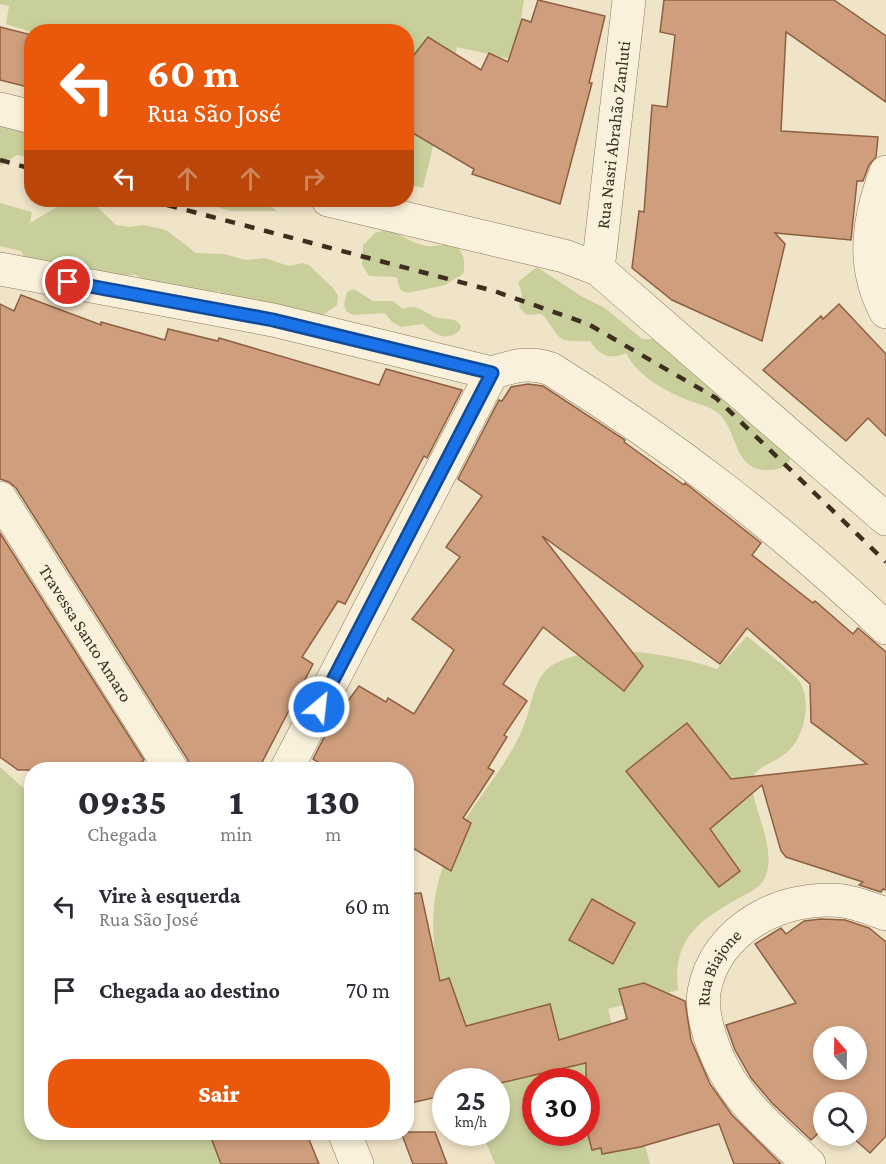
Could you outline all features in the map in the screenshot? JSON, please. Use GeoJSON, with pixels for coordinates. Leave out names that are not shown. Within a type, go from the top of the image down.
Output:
{"type":"FeatureCollection","features":[{"type":"Feature","properties":{"kind":"street","name":"Rua Nasri Abrahão Zanluti"},"geometry":{"type":"LineString","coordinates":[[598,269],[629,0]]}},
{"type":"Feature","properties":{"kind":"street"},"geometry":{"type":"LineString","coordinates":[[0,109],[24,115]]}},
{"type":"Feature","properties":{"kind":"street"},"geometry":{"type":"LineString","coordinates":[[886,172],[874,211],[868,245],[872,281],[886,312]]}},
{"type":"Feature","properties":{"kind":"street"},"geometry":{"type":"LineString","coordinates":[[358,207],[564,256],[598,269],[886,519]]}},
{"type":"Feature","properties":{"kind":"street"},"geometry":{"type":"LineString","coordinates":[[0,269],[273,320],[492,373],[517,365],[535,363],[550,369],[639,425],[742,501],[819,565],[886,628]]}},
{"type":"Feature","properties":{"kind":"street"},"geometry":{"type":"LineString","coordinates":[[290,762],[492,373]]}},
{"type":"Feature","properties":{"kind":"street","name":"Travessa Santo Amaro"},"geometry":{"type":"LineString","coordinates":[[0,498],[166,762]]}},
{"type":"Feature","properties":{"kind":"street","name":"Rua Biajone"},"geometry":{"type":"LineString","coordinates":[[809,1164],[748,1106],[731,1082],[718,1058],[707,1024],[704,992],[715,960],[729,939],[741,928],[768,914],[802,903],[841,901],[886,914]]}},
{"type":"Feature","properties":{"kind":"street"},"geometry":{"type":"LineString","coordinates":[[347,1140],[357,1164]]}},
{"type":"Feature","properties":{"kind":"green space"},"geometry":{"type":"Polygon","coordinates":[[[0,0],[524,0],[514,60],[457,47],[423,188],[414,186],[414,24],[24,24],[24,30],[6,24],[9,6],[0,4],[0,0]]]}},
{"type":"Feature","properties":{"kind":"green space"},"geometry":{"type":"Polygon","coordinates":[[[0,116],[24,132],[24,156],[17,155],[0,166],[0,116]]]}},
{"type":"Feature","properties":{"kind":"green space"},"geometry":{"type":"Polygon","coordinates":[[[0,203],[32,212],[30,223],[56,207],[97,207],[116,225],[130,227],[144,225],[166,230],[196,253],[224,254],[246,260],[265,258],[289,266],[302,263],[309,265],[333,288],[338,296],[337,305],[317,319],[220,294],[220,291],[208,293],[144,280],[136,275],[118,275],[25,259],[21,251],[0,246],[0,203]]]}},
{"type":"Feature","properties":{"kind":"green space"},"geometry":{"type":"Polygon","coordinates":[[[216,207],[271,207],[277,211],[231,211],[216,207]]]}},
{"type":"Feature","properties":{"kind":"green space"},"geometry":{"type":"Polygon","coordinates":[[[385,230],[426,246],[455,245],[463,258],[463,274],[445,285],[408,293],[400,289],[396,277],[369,276],[362,265],[363,245],[375,233],[385,230]]]}},
{"type":"Feature","properties":{"kind":"green space"},"geometry":{"type":"Polygon","coordinates":[[[537,267],[581,296],[605,308],[642,339],[663,339],[734,410],[741,408],[793,455],[789,461],[785,466],[771,470],[758,469],[749,465],[738,449],[725,420],[718,413],[655,383],[638,370],[626,353],[610,356],[597,350],[590,341],[563,339],[542,314],[526,315],[519,307],[522,294],[518,282],[537,267]]]}},
{"type":"Feature","properties":{"kind":"green space"},"geometry":{"type":"Polygon","coordinates":[[[354,289],[373,301],[393,301],[403,309],[413,307],[439,318],[454,320],[461,326],[460,330],[450,336],[441,336],[423,324],[401,327],[392,322],[385,313],[353,315],[346,311],[344,304],[347,292],[354,289]]]}},
{"type":"Feature","properties":{"kind":"green space"},"geometry":{"type":"Polygon","coordinates":[[[747,636],[799,681],[803,689],[806,709],[802,729],[792,747],[757,771],[751,780],[768,852],[766,875],[762,883],[711,915],[691,934],[679,958],[678,990],[608,1009],[650,1164],[495,1164],[487,1146],[510,1146],[510,1068],[461,1068],[437,973],[433,929],[435,900],[439,878],[449,850],[466,818],[516,742],[538,682],[548,668],[574,656],[615,651],[658,655],[717,669],[747,636]]]}},
{"type":"Feature","properties":{"kind":"green space"},"geometry":{"type":"Polygon","coordinates":[[[0,767],[24,789],[24,1140],[217,1140],[223,1164],[0,1164],[0,767]]]}},
{"type":"Feature","properties":{"kind":"building"},"geometry":{"type":"Polygon","coordinates":[[[538,0],[605,16],[589,83],[592,83],[560,204],[472,174],[474,169],[414,134],[414,55],[428,37],[481,70],[489,53],[508,62],[522,19],[531,22],[538,0]]]}},
{"type":"Feature","properties":{"kind":"building"},"geometry":{"type":"Polygon","coordinates":[[[664,0],[834,0],[886,36],[886,102],[786,32],[781,131],[878,137],[876,157],[869,165],[863,181],[857,181],[851,240],[775,233],[785,244],[762,341],[672,300],[632,268],[639,211],[644,212],[652,105],[667,107],[675,35],[660,32],[664,0]]]}},
{"type":"Feature","properties":{"kind":"building"},"geometry":{"type":"Polygon","coordinates":[[[0,27],[24,33],[24,86],[0,80],[0,27]]]}},
{"type":"Feature","properties":{"kind":"building"},"geometry":{"type":"Polygon","coordinates":[[[21,295],[101,325],[101,322],[165,340],[168,329],[218,341],[219,338],[379,385],[386,369],[462,390],[427,458],[424,456],[345,604],[338,601],[302,657],[313,664],[262,762],[189,762],[16,488],[0,479],[0,304],[14,311],[21,295]]]}},
{"type":"Feature","properties":{"kind":"building"},"geometry":{"type":"Polygon","coordinates":[[[839,304],[886,354],[886,436],[868,418],[846,441],[763,370],[821,316],[823,319],[839,304]]]}},
{"type":"Feature","properties":{"kind":"building"},"geometry":{"type":"Polygon","coordinates":[[[528,384],[543,386],[625,440],[624,442],[684,485],[685,483],[761,543],[752,555],[813,603],[815,601],[853,634],[858,628],[886,652],[886,890],[883,889],[881,892],[859,885],[863,882],[786,857],[781,851],[762,785],[710,829],[740,871],[719,887],[626,771],[687,723],[731,779],[867,764],[811,722],[810,684],[747,628],[720,664],[542,536],[643,666],[624,691],[543,627],[503,684],[527,701],[504,735],[507,737],[488,768],[494,771],[463,818],[471,823],[451,871],[414,849],[414,762],[318,762],[313,759],[331,724],[359,686],[386,702],[388,698],[414,714],[454,650],[412,619],[460,557],[446,547],[482,496],[458,479],[499,400],[502,401],[511,387],[528,384]]]}},
{"type":"Feature","properties":{"kind":"building"},"geometry":{"type":"Polygon","coordinates":[[[0,533],[144,760],[142,762],[24,762],[24,770],[18,770],[0,757],[0,533]]]}},
{"type":"Feature","properties":{"kind":"building"},"geometry":{"type":"Polygon","coordinates":[[[414,893],[421,893],[440,981],[449,978],[466,1026],[550,1004],[559,1040],[627,1019],[619,989],[644,983],[685,1001],[691,1040],[710,1084],[732,1115],[781,1164],[734,1164],[719,1124],[640,1147],[602,1154],[601,1148],[592,1150],[591,1146],[600,1146],[600,1068],[586,1068],[586,1063],[565,1068],[522,1068],[522,1078],[510,1081],[510,1068],[432,1068],[432,1098],[414,1102],[414,893]]]}},
{"type":"Feature","properties":{"kind":"building"},"geometry":{"type":"Polygon","coordinates":[[[592,899],[635,923],[613,964],[569,940],[592,899]]]}},
{"type":"Feature","properties":{"kind":"building"},"geometry":{"type":"Polygon","coordinates":[[[845,920],[869,928],[886,942],[886,1136],[870,1153],[862,1146],[867,1146],[867,1092],[813,1092],[813,1138],[811,1140],[772,1103],[751,1078],[735,1050],[726,1025],[796,1003],[755,944],[781,928],[786,934],[804,921],[845,920]]]}},
{"type":"Feature","properties":{"kind":"building"},"geometry":{"type":"Polygon","coordinates":[[[414,1132],[432,1132],[432,1146],[440,1146],[447,1164],[413,1164],[404,1140],[414,1140],[414,1132]]]}},
{"type":"Feature","properties":{"kind":"building"},"geometry":{"type":"Polygon","coordinates":[[[212,1140],[309,1140],[319,1164],[221,1164],[212,1140]]]}},
{"type":"Feature","properties":{"kind":"railway"},"geometry":{"type":"LineString","coordinates":[[0,160],[24,167]]}},
{"type":"Feature","properties":{"kind":"railway"},"geometry":{"type":"LineString","coordinates":[[175,207],[494,291],[588,324],[716,398],[886,562]]}},
{"type":"Feature","properties":{"kind":"route"},"geometry":{"type":"LineString","coordinates":[[68,282],[273,320],[492,373],[319,707]]}}]}
